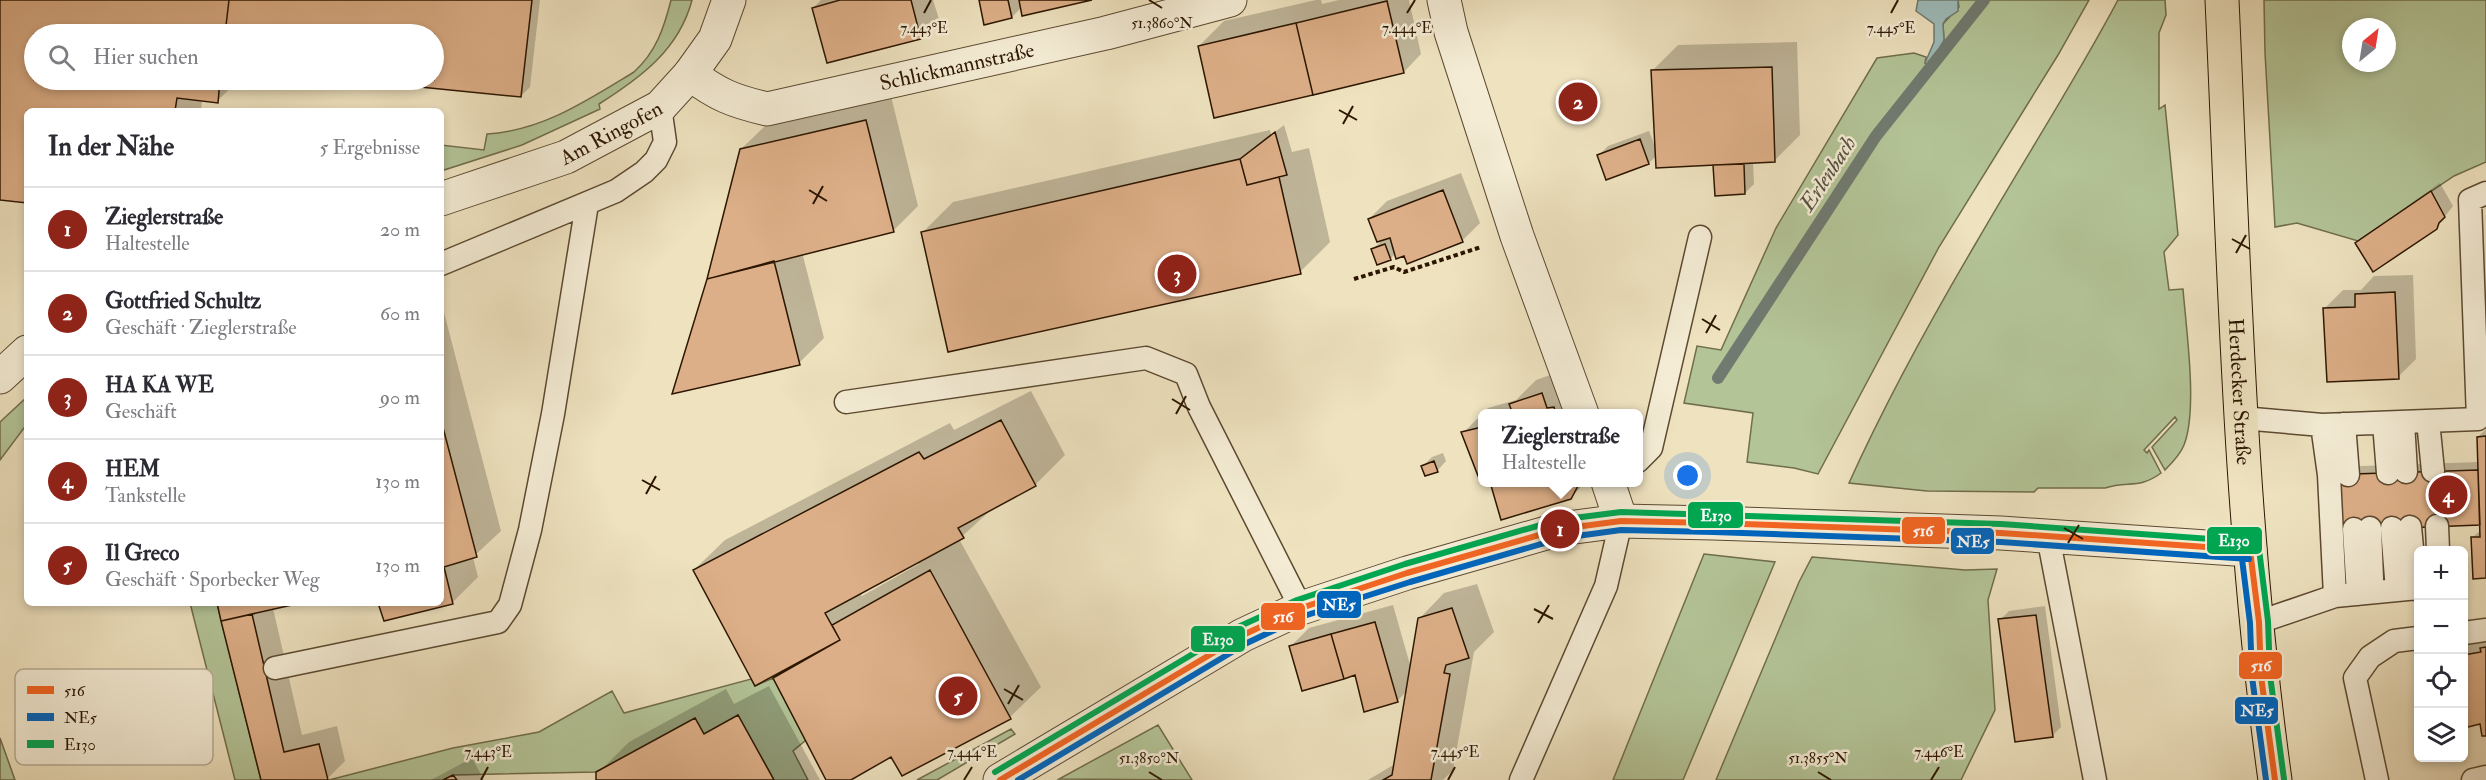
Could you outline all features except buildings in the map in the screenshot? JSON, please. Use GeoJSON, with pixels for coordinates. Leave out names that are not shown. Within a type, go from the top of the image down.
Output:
{"type":"FeatureCollection","features":[{"type":"Feature","properties":{"kind":"main road","name":"Herdecker Straße"},"geometry":{"type":"LineString","coordinates":[[2222,0],[2250,550],[2259,622],[2261,676],[2275,780]]}},
{"type":"Feature","properties":{"kind":"street","name":"Am Ringofen"},"geometry":{"type":"LineString","coordinates":[[444,198],[566,157],[660,107],[690,74],[715,39],[729,0]]}},
{"type":"Feature","properties":{"kind":"street","name":"Schlickmannstraße"},"geometry":{"type":"LineString","coordinates":[[690,74],[711,90],[733,101],[766,109],[1106,33],[1230,0]]}},
{"type":"Feature","properties":{"kind":"street"},"geometry":{"type":"LineString","coordinates":[[1444,0],[1451,32],[1517,236],[1580,409]]}},
{"type":"Feature","properties":{"kind":"street"},"geometry":{"type":"LineString","coordinates":[[0,377],[24,354]]}},
{"type":"Feature","properties":{"kind":"street"},"geometry":{"type":"LineString","coordinates":[[1612,487],[1621,521]]}},
{"type":"Feature","properties":{"kind":"street"},"geometry":{"type":"LineString","coordinates":[[1000,780],[1243,635],[1301,608],[1407,573],[1560,529],[1621,521],[2048,536],[2250,550]]}},
{"type":"Feature","properties":{"kind":"lane"},"geometry":{"type":"LineString","coordinates":[[444,263],[616,191],[644,172],[656,160],[665,142],[660,107]]}},
{"type":"Feature","properties":{"kind":"lane"},"geometry":{"type":"LineString","coordinates":[[2242,418],[2342,424],[2478,419],[2470,200],[2486,193]]}},
{"type":"Feature","properties":{"kind":"lane"},"geometry":{"type":"LineString","coordinates":[[275,668],[498,622],[510,605],[530,530],[553,414],[587,204]]}},
{"type":"Feature","properties":{"kind":"lane"},"geometry":{"type":"LineString","coordinates":[[1643,456],[1651,448],[1700,237]]}},
{"type":"Feature","properties":{"kind":"lane"},"geometry":{"type":"LineString","coordinates":[[846,402],[1146,358],[1186,374],[1199,407],[1301,608]]}},
{"type":"Feature","properties":{"kind":"lane"},"geometry":{"type":"LineString","coordinates":[[2428,421],[2433,471]]}},
{"type":"Feature","properties":{"kind":"lane"},"geometry":{"type":"LineString","coordinates":[[2393,423],[2397,472]]}},
{"type":"Feature","properties":{"kind":"lane"},"geometry":{"type":"LineString","coordinates":[[2342,424],[2356,474]]}},
{"type":"Feature","properties":{"kind":"lane"},"geometry":{"type":"LineString","coordinates":[[2335,596],[2329,475],[2342,424]]}},
{"type":"Feature","properties":{"kind":"lane"},"geometry":{"type":"LineString","coordinates":[[1521,780],[1606,586],[1621,521]]}},
{"type":"Feature","properties":{"kind":"lane"},"geometry":{"type":"LineString","coordinates":[[2437,526],[2438,546]]}},
{"type":"Feature","properties":{"kind":"lane"},"geometry":{"type":"LineString","coordinates":[[2259,622],[2335,596],[2411,589],[2401,527]]}},
{"type":"Feature","properties":{"kind":"lane"},"geometry":{"type":"LineString","coordinates":[[2362,529],[2366,593]]}},
{"type":"Feature","properties":{"kind":"lane"},"geometry":{"type":"LineString","coordinates":[[2048,536],[2095,780]]}},
{"type":"Feature","properties":{"kind":"lane"},"geometry":{"type":"LineString","coordinates":[[2468,632],[2486,630]]}},
{"type":"Feature","properties":{"kind":"lane"},"geometry":{"type":"LineString","coordinates":[[2377,780],[2355,678],[2370,657],[2394,641],[2414,638]]}},
{"type":"Feature","properties":{"kind":"lane"},"geometry":{"type":"LineString","coordinates":[[2473,780],[2486,777]]}},
{"type":"Feature","properties":{"kind":"path"},"geometry":{"type":"LineString","coordinates":[[1354,279],[1394,267],[1404,272],[1517,236]]}},
{"type":"Feature","properties":{"kind":"green space"},"geometry":{"type":"Polygon","coordinates":[[[671,0],[692,0],[678,34],[668,48],[643,73],[599,104],[600,109],[522,145],[444,170],[444,145],[484,150],[487,134],[507,132],[546,120],[582,103],[634,72],[654,48],[671,0]]]}},
{"type":"Feature","properties":{"kind":"green space"},"geometry":{"type":"Polygon","coordinates":[[[1958,0],[2089,0],[2058,55],[1939,247],[1818,474],[1794,468],[1747,462],[1753,413],[1684,403],[1697,346],[1721,350],[1776,228],[1877,58],[1914,53],[1926,57],[1925,63],[1929,66],[1944,40],[1943,24],[1959,7],[1958,0]]]}},
{"type":"Feature","properties":{"kind":"green space"},"geometry":{"type":"Polygon","coordinates":[[[2118,0],[2165,0],[2166,15],[2159,33],[2159,109],[2165,105],[2178,235],[2164,252],[2169,290],[2183,289],[2191,391],[2188,430],[2182,449],[2165,470],[2152,447],[2177,420],[2175,417],[2144,450],[2147,453],[2149,450],[2161,473],[2139,483],[2105,488],[2038,488],[2034,492],[1927,491],[1849,483],[1925,332],[2118,0]]]}},
{"type":"Feature","properties":{"kind":"green space"},"geometry":{"type":"Polygon","coordinates":[[[2264,0],[2486,0],[2486,162],[2454,176],[2358,241],[2297,223],[2275,227],[2264,0]]]}},
{"type":"Feature","properties":{"kind":"green space"},"geometry":{"type":"Polygon","coordinates":[[[24,400],[24,428],[0,460],[0,422],[24,400]]]}},
{"type":"Feature","properties":{"kind":"green space"},"geometry":{"type":"Polygon","coordinates":[[[1704,554],[1775,562],[1683,780],[1613,780],[1704,554]]]}},
{"type":"Feature","properties":{"kind":"green space"},"geometry":{"type":"Polygon","coordinates":[[[1812,557],[1965,570],[1997,569],[1988,600],[1995,710],[1961,780],[1716,780],[1799,582],[1812,557]]]}},
{"type":"Feature","properties":{"kind":"green space"},"geometry":{"type":"Polygon","coordinates":[[[191,606],[218,606],[261,780],[235,780],[213,693],[213,669],[207,669],[191,606]]]}},
{"type":"Feature","properties":{"kind":"green space"},"geometry":{"type":"Polygon","coordinates":[[[773,678],[806,740],[793,751],[808,780],[774,780],[738,715],[704,734],[695,718],[596,772],[454,775],[443,780],[329,780],[453,748],[539,732],[612,691],[624,713],[751,679],[755,686],[773,678]]]}},
{"type":"Feature","properties":{"kind":"green space"},"geometry":{"type":"Polygon","coordinates":[[[1158,725],[1192,780],[1059,779],[1158,725]]]}},
{"type":"Feature","properties":{"kind":"green space"},"geometry":{"type":"Polygon","coordinates":[[[1011,729],[1015,734],[937,780],[917,780],[1011,729]]]}},
{"type":"Feature","properties":{"kind":"green space"},"geometry":{"type":"Polygon","coordinates":[[[0,738],[15,780],[0,780],[0,738]]]}},
{"type":"Feature","properties":{"kind":"water"},"geometry":{"type":"Polygon","coordinates":[[[1918,0],[1958,0],[1958,11],[1946,19],[1943,24],[1944,40],[1929,66],[1925,63],[1934,42],[1934,24],[1916,11],[1918,0]]]}},
{"type":"Feature","properties":{"kind":"waterway","name":"Erlenbach"},"geometry":{"type":"LineString","coordinates":[[1718,378],[1876,136],[1984,0]]}},
{"type":"Feature","properties":{"kind":"transit line","name":"E130"},"geometry":{"type":"LineString","coordinates":[[995,772],[1238,627],[1297,600],[1405,564],[1558,520],[1621,512],[2001,524],[2253,542],[2259,549],[2268,621],[2270,675],[2284,779]]}},
{"type":"Feature","properties":{"kind":"transit line","name":"516"},"geometry":{"type":"LineString","coordinates":[[1000,780],[1243,635],[1301,608],[1407,573],[1560,529],[1621,521],[1713,523],[2001,533],[2250,550]]}},
{"type":"Feature","properties":{"kind":"transit line","name":"NE5"},"geometry":{"type":"LineString","coordinates":[[1018,780],[1247,643],[1304,616],[1410,582],[1562,538],[1621,530],[1713,532],[2001,542],[2249,559]]}},
{"type":"Feature","properties":{"kind":"transit line","name":"516"},"geometry":{"type":"LineString","coordinates":[[2250,550],[2259,622],[2261,676],[2275,780]]}},
{"type":"Feature","properties":{"kind":"transit line","name":"NE5"},"geometry":{"type":"LineString","coordinates":[[2241,551],[2250,623],[2252,677],[2266,780]]}},
{"type":"Feature","properties":{"kind":"place","name":"Gottfried Schultz"},"geometry":{"type":"Point","coordinates":[1578,102]}},
{"type":"Feature","properties":{"kind":"place","name":"HA KA WE"},"geometry":{"type":"Point","coordinates":[1177,274]}},
{"type":"Feature","properties":{"kind":"place","name":"HEM"},"geometry":{"type":"Point","coordinates":[2448,495]}},
{"type":"Feature","properties":{"kind":"place","name":"Zieglerstraße"},"geometry":{"type":"Point","coordinates":[1560,529]}},
{"type":"Feature","properties":{"kind":"place","name":"Il Greco"},"geometry":{"type":"Point","coordinates":[958,696]}}]}
